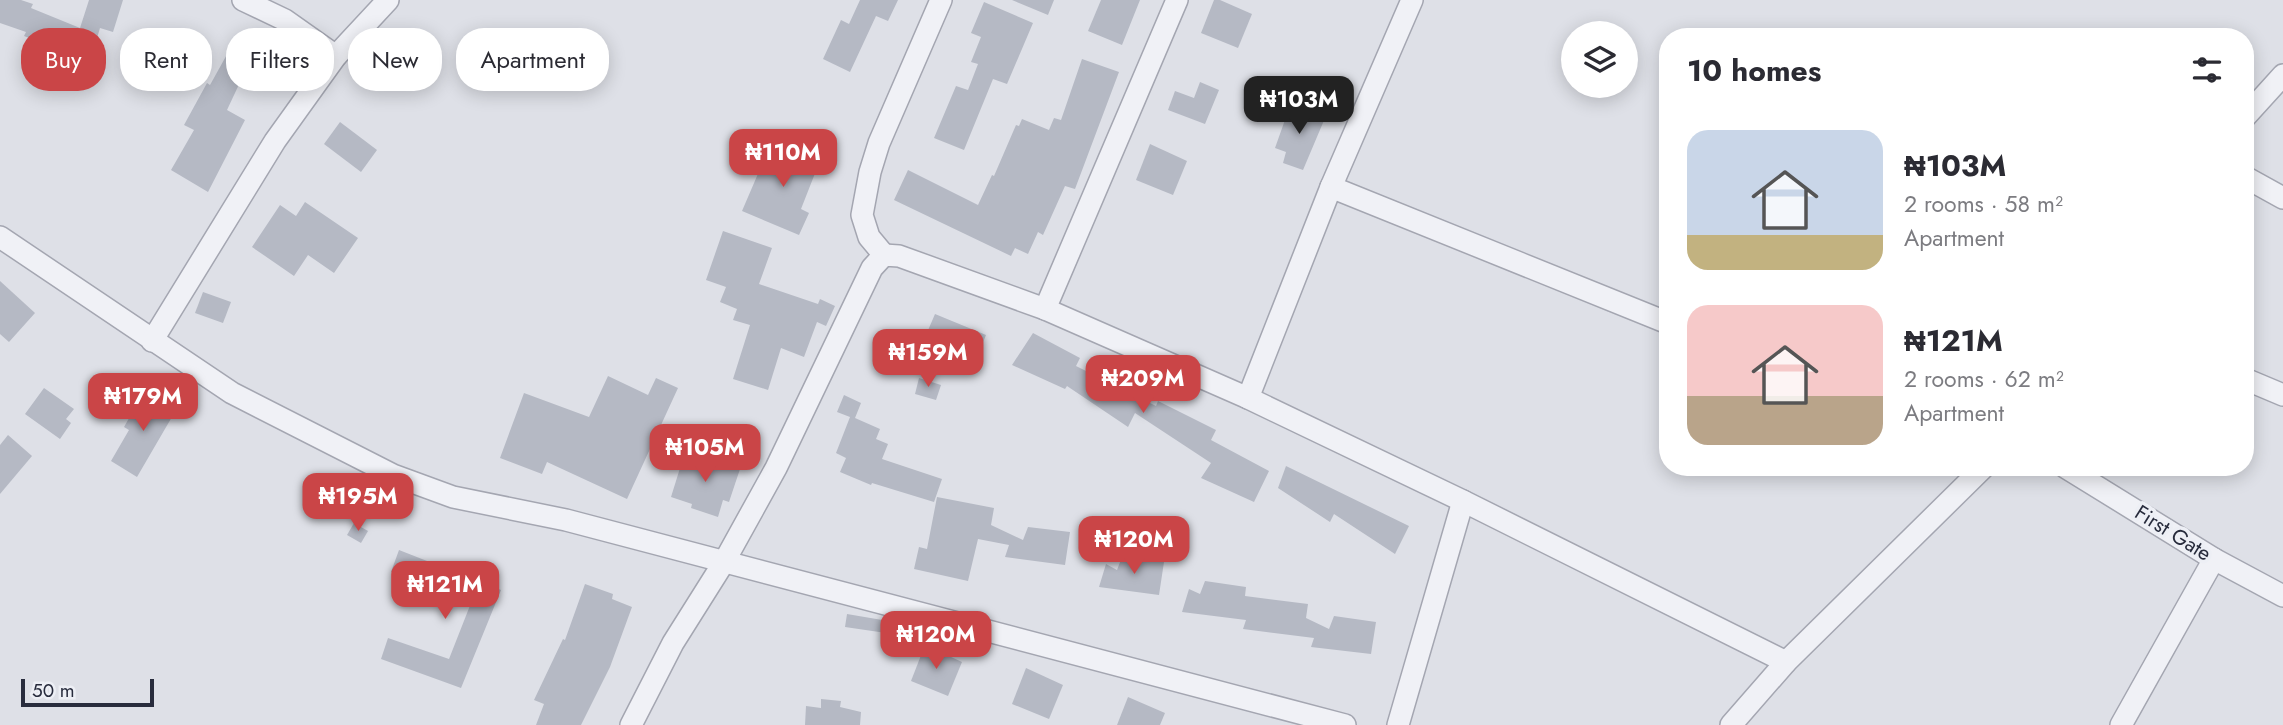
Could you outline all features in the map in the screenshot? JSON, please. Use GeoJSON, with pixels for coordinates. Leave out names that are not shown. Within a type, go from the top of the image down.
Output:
{"type":"FeatureCollection","features":[{"type":"Feature","properties":{"kind":"street"},"geometry":{"type":"LineString","coordinates":[[243,0],[285,20],[336,56]]}},
{"type":"Feature","properties":{"kind":"street"},"geometry":{"type":"LineString","coordinates":[[152,341],[275,141],[336,56],[388,0]]}},
{"type":"Feature","properties":{"kind":"street"},"geometry":{"type":"LineString","coordinates":[[941,0],[879,143],[870,172],[862,215],[869,237],[884,255],[900,256],[1045,309],[1248,398],[1463,501],[1786,662]]}},
{"type":"Feature","properties":{"kind":"street"},"geometry":{"type":"LineString","coordinates":[[1045,309],[1177,0]]}},
{"type":"Feature","properties":{"kind":"street"},"geometry":{"type":"LineString","coordinates":[[1248,398],[1331,187],[1412,0]]}},
{"type":"Feature","properties":{"kind":"street"},"geometry":{"type":"LineString","coordinates":[[2254,107],[2283,75]]}},
{"type":"Feature","properties":{"kind":"street"},"geometry":{"type":"LineString","coordinates":[[2254,182],[2283,198]]}},
{"type":"Feature","properties":{"kind":"street"},"geometry":{"type":"LineString","coordinates":[[1331,187],[1659,319]]}},
{"type":"Feature","properties":{"kind":"street"},"geometry":{"type":"LineString","coordinates":[[0,237],[232,393],[393,475],[453,497],[566,520],[1345,725]]}},
{"type":"Feature","properties":{"kind":"street"},"geometry":{"type":"LineString","coordinates":[[631,725],[673,643],[724,562],[776,468],[872,268],[884,255]]}},
{"type":"Feature","properties":{"kind":"street"},"geometry":{"type":"LineString","coordinates":[[2254,383],[2283,395]]}},
{"type":"Feature","properties":{"kind":"street"},"geometry":{"type":"LineString","coordinates":[[1731,725],[1786,662],[1975,476]]}},
{"type":"Feature","properties":{"kind":"street","name":"First Gate"},"geometry":{"type":"LineString","coordinates":[[2080,476],[2214,559],[2283,596]]}},
{"type":"Feature","properties":{"kind":"street"},"geometry":{"type":"LineString","coordinates":[[1398,725],[1463,501]]}},
{"type":"Feature","properties":{"kind":"street"},"geometry":{"type":"LineString","coordinates":[[2121,725],[2214,559]]}},
{"type":"Feature","properties":{"kind":"building"},"geometry":{"type":"Polygon","coordinates":[[[0,0],[21,0],[33,4],[31,8],[80,28],[21,28],[21,30],[0,23],[0,0]]]}},
{"type":"Feature","properties":{"kind":"building"},"geometry":{"type":"Polygon","coordinates":[[[89,0],[123,0],[113,32],[106,28],[80,28],[89,0]]]}},
{"type":"Feature","properties":{"kind":"building"},"geometry":{"type":"Polygon","coordinates":[[[860,0],[898,0],[888,21],[876,16],[850,72],[823,59],[841,20],[849,24],[860,0]]]}},
{"type":"Feature","properties":{"kind":"building"},"geometry":{"type":"Polygon","coordinates":[[[1012,0],[1054,0],[1048,15],[1012,0]]]}},
{"type":"Feature","properties":{"kind":"building"},"geometry":{"type":"Polygon","coordinates":[[[1101,0],[1140,0],[1122,45],[1088,31],[1101,0]]]}},
{"type":"Feature","properties":{"kind":"building"},"geometry":{"type":"Polygon","coordinates":[[[1214,0],[1252,14],[1238,48],[1201,33],[1214,0]]]}},
{"type":"Feature","properties":{"kind":"building"},"geometry":{"type":"Polygon","coordinates":[[[984,2],[1033,23],[1007,84],[993,79],[964,150],[934,138],[956,86],[968,90],[978,64],[971,62],[981,37],[971,33],[984,2]]]}},
{"type":"Feature","properties":{"kind":"building"},"geometry":{"type":"Polygon","coordinates":[[[226,56],[226,91],[236,91],[227,110],[245,120],[208,192],[171,170],[194,130],[184,125],[203,91],[212,91],[212,81],[226,56]]]}},
{"type":"Feature","properties":{"kind":"building"},"geometry":{"type":"Polygon","coordinates":[[[1082,59],[1119,72],[1075,189],[1065,186],[1043,235],[1038,232],[1028,254],[1015,248],[1011,256],[894,200],[908,170],[978,205],[1016,125],[1019,126],[1022,119],[1049,130],[1054,118],[1061,120],[1082,59]]]}},
{"type":"Feature","properties":{"kind":"building"},"geometry":{"type":"Polygon","coordinates":[[[1200,82],[1219,90],[1205,124],[1168,110],[1175,91],[1194,98],[1200,82]]]}},
{"type":"Feature","properties":{"kind":"building"},"geometry":{"type":"Polygon","coordinates":[[[1291,103],[1325,118],[1303,170],[1283,163],[1286,152],[1275,148],[1291,103]]]}},
{"type":"Feature","properties":{"kind":"building"},"geometry":{"type":"Polygon","coordinates":[[[340,122],[377,150],[361,172],[324,144],[340,122]]]}},
{"type":"Feature","properties":{"kind":"building"},"geometry":{"type":"Polygon","coordinates":[[[1150,144],[1187,161],[1173,195],[1136,180],[1150,144]]]}},
{"type":"Feature","properties":{"kind":"building"},"geometry":{"type":"Polygon","coordinates":[[[809,147],[823,153],[801,209],[809,213],[799,235],[742,211],[769,148],[790,157],[792,152],[804,157],[809,147]]]}},
{"type":"Feature","properties":{"kind":"building"},"geometry":{"type":"Polygon","coordinates":[[[305,202],[358,238],[334,273],[308,255],[294,276],[252,247],[280,205],[296,216],[305,202]]]}},
{"type":"Feature","properties":{"kind":"building"},"geometry":{"type":"Polygon","coordinates":[[[723,231],[772,248],[759,284],[818,304],[820,299],[835,306],[826,326],[817,322],[804,357],[781,348],[768,390],[733,379],[750,325],[733,320],[737,309],[720,302],[726,287],[706,280],[723,231]]]}},
{"type":"Feature","properties":{"kind":"building"},"geometry":{"type":"Polygon","coordinates":[[[0,281],[35,313],[9,342],[0,334],[0,281]]]}},
{"type":"Feature","properties":{"kind":"building"},"geometry":{"type":"Polygon","coordinates":[[[203,292],[231,302],[223,323],[195,313],[203,292]]]}},
{"type":"Feature","properties":{"kind":"building"},"geometry":{"type":"Polygon","coordinates":[[[935,314],[986,335],[977,357],[966,353],[961,366],[920,349],[935,314]]]}},
{"type":"Feature","properties":{"kind":"building"},"geometry":{"type":"Polygon","coordinates":[[[1033,333],[1080,358],[1076,366],[1156,406],[1158,401],[1216,430],[1211,440],[1269,471],[1254,502],[1201,478],[1211,463],[1135,413],[1128,427],[1067,386],[1065,389],[1012,365],[1033,333]]]}},
{"type":"Feature","properties":{"kind":"building"},"geometry":{"type":"Polygon","coordinates":[[[608,376],[648,395],[656,378],[678,388],[627,499],[547,462],[542,474],[500,458],[524,393],[589,417],[608,376]]]}},
{"type":"Feature","properties":{"kind":"building"},"geometry":{"type":"Polygon","coordinates":[[[919,378],[941,385],[936,400],[915,394],[919,378]]]}},
{"type":"Feature","properties":{"kind":"building"},"geometry":{"type":"Polygon","coordinates":[[[44,388],[74,409],[66,419],[71,423],[60,439],[25,414],[44,388]]]}},
{"type":"Feature","properties":{"kind":"building"},"geometry":{"type":"Polygon","coordinates":[[[144,392],[176,410],[137,477],[111,461],[129,430],[124,427],[144,392]]]}},
{"type":"Feature","properties":{"kind":"building"},"geometry":{"type":"Polygon","coordinates":[[[844,395],[861,403],[855,418],[880,429],[876,439],[888,444],[882,459],[942,479],[934,502],[872,483],[871,485],[840,472],[846,458],[836,453],[850,417],[837,412],[844,395]]]}},
{"type":"Feature","properties":{"kind":"building"},"geometry":{"type":"Polygon","coordinates":[[[8,435],[32,456],[0,494],[0,445],[8,435]]]}},
{"type":"Feature","properties":{"kind":"building"},"geometry":{"type":"Polygon","coordinates":[[[685,452],[740,469],[729,502],[723,500],[718,517],[691,508],[692,504],[671,497],[685,452]]]}},
{"type":"Feature","properties":{"kind":"building"},"geometry":{"type":"Polygon","coordinates":[[[1286,466],[1409,526],[1395,554],[1334,514],[1330,522],[1278,488],[1286,466]]]}},
{"type":"Feature","properties":{"kind":"building"},"geometry":{"type":"Polygon","coordinates":[[[937,497],[994,508],[991,525],[1023,540],[1028,527],[1070,532],[1065,565],[1005,557],[1009,545],[978,539],[968,581],[914,569],[919,547],[927,549],[937,497]]]}},
{"type":"Feature","properties":{"kind":"building"},"geometry":{"type":"Polygon","coordinates":[[[354,523],[368,531],[361,543],[347,535],[354,523]]]}},
{"type":"Feature","properties":{"kind":"building"},"geometry":{"type":"Polygon","coordinates":[[[399,550],[501,590],[461,688],[381,659],[388,638],[449,659],[471,603],[391,572],[399,550]]]}},
{"type":"Feature","properties":{"kind":"building"},"geometry":{"type":"Polygon","coordinates":[[[1122,557],[1164,562],[1159,595],[1099,587],[1106,564],[1117,570],[1122,557]]]}},
{"type":"Feature","properties":{"kind":"building"},"geometry":{"type":"Polygon","coordinates":[[[1205,581],[1246,587],[1245,596],[1308,604],[1306,618],[1329,629],[1334,616],[1376,622],[1371,654],[1311,647],[1314,638],[1243,629],[1246,620],[1182,612],[1189,589],[1200,594],[1205,581]]]}},
{"type":"Feature","properties":{"kind":"building"},"geometry":{"type":"Polygon","coordinates":[[[585,584],[613,594],[612,599],[632,607],[610,667],[581,725],[536,725],[544,704],[534,700],[563,639],[565,640],[585,584]]]}},
{"type":"Feature","properties":{"kind":"building"},"geometry":{"type":"Polygon","coordinates":[[[847,614],[888,621],[886,633],[845,627],[847,614]]]}},
{"type":"Feature","properties":{"kind":"building"},"geometry":{"type":"Polygon","coordinates":[[[925,645],[962,662],[948,696],[911,681],[925,645]]]}},
{"type":"Feature","properties":{"kind":"building"},"geometry":{"type":"Polygon","coordinates":[[[1026,668],[1063,685],[1049,719],[1012,704],[1026,668]]]}},
{"type":"Feature","properties":{"kind":"building"},"geometry":{"type":"Polygon","coordinates":[[[1128,697],[1165,713],[1160,725],[1117,725],[1128,697]]]}},
{"type":"Feature","properties":{"kind":"building"},"geometry":{"type":"Polygon","coordinates":[[[821,699],[841,701],[840,707],[861,712],[860,725],[805,725],[806,706],[821,708],[821,699]]]}}]}
